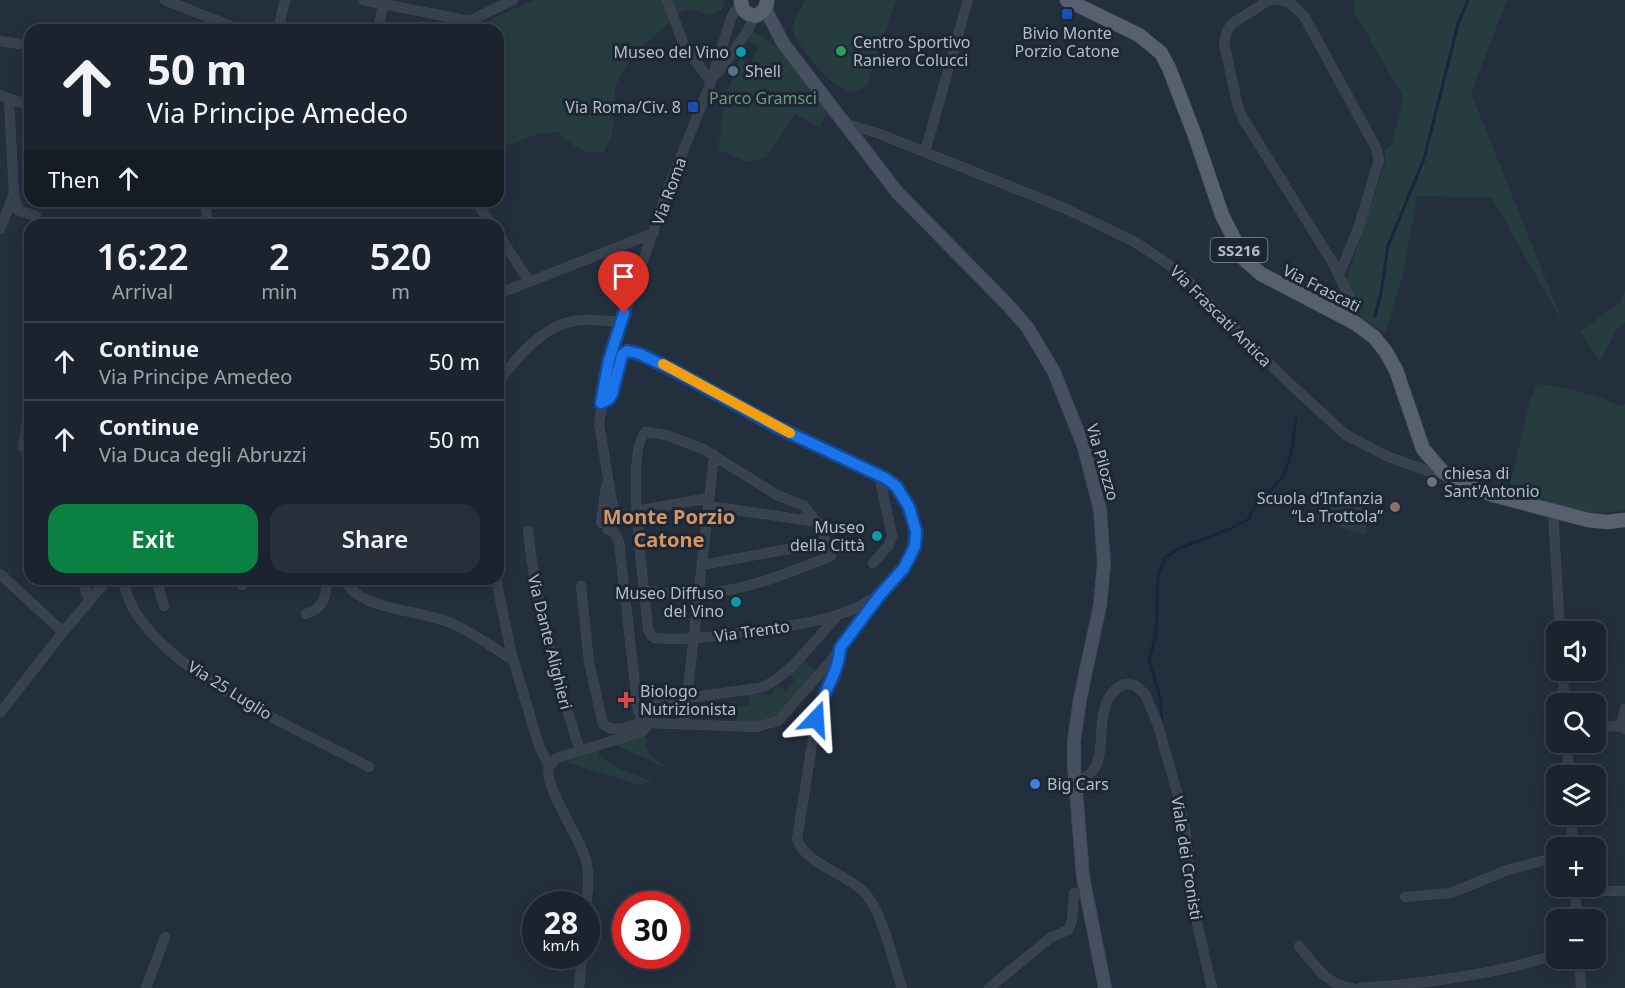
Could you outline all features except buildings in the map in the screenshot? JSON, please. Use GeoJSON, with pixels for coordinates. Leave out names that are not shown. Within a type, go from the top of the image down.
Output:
{"type":"FeatureCollection","features":[{"type":"Feature","properties":{"kind":"main road","name":"Via Frascati"},"geometry":{"type":"LineString","coordinates":[[1067,0],[1139,34],[1164,57],[1194,132],[1222,215],[1246,262],[1257,272],[1350,321],[1374,338],[1389,356],[1402,385],[1424,449],[1430,459],[1447,475],[1486,493],[1553,511],[1597,521],[1625,520]]}},
{"type":"Feature","properties":{"kind":"main road"},"geometry":{"type":"LineString","coordinates":[[740,2],[746,12],[765,7]]}},
{"type":"Feature","properties":{"kind":"main road","name":"Via Pilozzo"},"geometry":{"type":"LineString","coordinates":[[765,7],[782,41],[908,204],[1028,328],[1054,372],[1084,447],[1100,510],[1104,564],[1100,605],[1075,732],[1075,783],[1085,892],[1105,988]]}},
{"type":"Feature","properties":{"kind":"street"},"geometry":{"type":"LineString","coordinates":[[165,0],[226,24]]}},
{"type":"Feature","properties":{"kind":"street"},"geometry":{"type":"LineString","coordinates":[[279,24],[285,0]]}},
{"type":"Feature","properties":{"kind":"street"},"geometry":{"type":"LineString","coordinates":[[363,0],[384,2],[470,21]]}},
{"type":"Feature","properties":{"kind":"street"},"geometry":{"type":"LineString","coordinates":[[464,24],[513,0]]}},
{"type":"Feature","properties":{"kind":"street"},"geometry":{"type":"LineString","coordinates":[[667,0],[684,45],[711,82]]}},
{"type":"Feature","properties":{"kind":"street"},"geometry":{"type":"LineString","coordinates":[[925,152],[968,0]]}},
{"type":"Feature","properties":{"kind":"street"},"geometry":{"type":"LineString","coordinates":[[1274,0],[1269,0],[1233,23],[1227,31],[1224,43],[1234,93],[1244,120],[1339,275],[1351,301],[1353,314],[1350,321]]}},
{"type":"Feature","properties":{"kind":"street"},"geometry":{"type":"LineString","coordinates":[[1279,0],[1289,2],[1304,16],[1376,148],[1379,160],[1359,228],[1339,275]]}},
{"type":"Feature","properties":{"kind":"street"},"geometry":{"type":"LineString","coordinates":[[379,24],[384,2]]}},
{"type":"Feature","properties":{"kind":"street"},"geometry":{"type":"LineString","coordinates":[[711,82],[731,18],[740,2]]}},
{"type":"Feature","properties":{"kind":"street"},"geometry":{"type":"LineString","coordinates":[[711,82],[765,7]]}},
{"type":"Feature","properties":{"kind":"street"},"geometry":{"type":"LineString","coordinates":[[0,41],[20,44]]}},
{"type":"Feature","properties":{"kind":"street","name":"Via Roma"},"geometry":{"type":"LineString","coordinates":[[646,722],[638,711],[619,539],[607,526],[607,475],[599,428],[601,403],[609,360],[621,322],[667,191],[711,82]]}},
{"type":"Feature","properties":{"kind":"street"},"geometry":{"type":"LineString","coordinates":[[24,104],[4,97],[11,142],[14,194],[18,210],[36,216]]}},
{"type":"Feature","properties":{"kind":"street","name":"Via Frascati Antica"},"geometry":{"type":"LineString","coordinates":[[847,124],[880,134],[1064,208],[1142,246],[1180,273],[1279,373],[1346,435],[1389,457],[1428,471],[1447,475]]}},
{"type":"Feature","properties":{"kind":"street"},"geometry":{"type":"LineString","coordinates":[[0,146],[11,142]]}},
{"type":"Feature","properties":{"kind":"street"},"geometry":{"type":"LineString","coordinates":[[0,229],[14,194]]}},
{"type":"Feature","properties":{"kind":"street"},"geometry":{"type":"LineString","coordinates":[[504,291],[654,233]]}},
{"type":"Feature","properties":{"kind":"street"},"geometry":{"type":"LineString","coordinates":[[504,243],[529,281]]}},
{"type":"Feature","properties":{"kind":"street"},"geometry":{"type":"LineString","coordinates":[[504,376],[522,354],[558,326],[581,320],[621,322]]}},
{"type":"Feature","properties":{"kind":"street"},"geometry":{"type":"LineString","coordinates":[[580,586],[589,662],[603,724],[607,728],[614,729],[646,722],[759,727],[776,722],[782,717],[840,648],[907,564],[914,549],[916,535],[913,517],[904,497],[893,484],[879,475],[779,428],[687,376],[637,352],[627,351],[622,355],[612,394],[609,399],[601,403]]}},
{"type":"Feature","properties":{"kind":"street"},"geometry":{"type":"LineString","coordinates":[[651,431],[676,438],[714,455],[777,495],[804,506],[818,522],[831,556],[772,580],[699,595],[645,591],[636,511],[638,460],[644,432],[651,431]]}},
{"type":"Feature","properties":{"kind":"street"},"geometry":{"type":"LineString","coordinates":[[23,447],[24,442]]}},
{"type":"Feature","properties":{"kind":"street"},"geometry":{"type":"LineString","coordinates":[[684,725],[714,455]]}},
{"type":"Feature","properties":{"kind":"street"},"geometry":{"type":"LineString","coordinates":[[873,563],[889,545],[892,536],[879,475]]}},
{"type":"Feature","properties":{"kind":"street"},"geometry":{"type":"LineString","coordinates":[[636,511],[682,502],[709,502],[818,522]]}},
{"type":"Feature","properties":{"kind":"street"},"geometry":{"type":"LineString","coordinates":[[1553,511],[1559,621]]}},
{"type":"Feature","properties":{"kind":"street","name":"Via Dante Alighieri"},"geometry":{"type":"LineString","coordinates":[[528,531],[536,589],[559,684],[580,752]]}},
{"type":"Feature","properties":{"kind":"street"},"geometry":{"type":"LineString","coordinates":[[702,565],[826,542]]}},
{"type":"Feature","properties":{"kind":"street"},"geometry":{"type":"LineString","coordinates":[[0,574],[63,632]]}},
{"type":"Feature","properties":{"kind":"street"},"geometry":{"type":"LineString","coordinates":[[84,585],[89,600]]}},
{"type":"Feature","properties":{"kind":"street"},"geometry":{"type":"LineString","coordinates":[[0,713],[103,585]]}},
{"type":"Feature","properties":{"kind":"street","name":"Via 25 Luglio"},"geometry":{"type":"LineString","coordinates":[[124,585],[137,615],[164,645],[186,663],[243,701],[369,767]]}},
{"type":"Feature","properties":{"kind":"street"},"geometry":{"type":"LineString","coordinates":[[158,585],[164,606]]}},
{"type":"Feature","properties":{"kind":"street"},"geometry":{"type":"LineString","coordinates":[[306,614],[315,611],[322,604],[326,585]]}},
{"type":"Feature","properties":{"kind":"street"},"geometry":{"type":"LineString","coordinates":[[348,585],[351,591],[364,598],[447,621],[513,660]]}},
{"type":"Feature","properties":{"kind":"street"},"geometry":{"type":"LineString","coordinates":[[497,585],[513,660],[539,746],[549,765],[549,781],[586,858],[589,875],[587,891]]}},
{"type":"Feature","properties":{"kind":"street","name":"Via Trento"},"geometry":{"type":"LineString","coordinates":[[645,591],[648,629],[651,636],[694,639],[783,627],[837,615],[880,595]]}},
{"type":"Feature","properties":{"kind":"street"},"geometry":{"type":"LineString","coordinates":[[659,702],[771,685],[837,615]]}},
{"type":"Feature","properties":{"kind":"street"},"geometry":{"type":"LineString","coordinates":[[840,648],[838,665],[820,703],[816,719],[797,839],[805,852],[857,885],[870,899],[879,918],[902,988]]}},
{"type":"Feature","properties":{"kind":"street","name":"Viale dei Cronisti"},"geometry":{"type":"LineString","coordinates":[[1075,783],[1089,775],[1095,767],[1104,714],[1112,694],[1124,684],[1132,684],[1140,688],[1148,697],[1158,725],[1178,795],[1186,835],[1190,892],[1212,988]]}},
{"type":"Feature","properties":{"kind":"street"},"geometry":{"type":"LineString","coordinates":[[1606,727],[1623,728],[1625,709]]}},
{"type":"Feature","properties":{"kind":"street"},"geometry":{"type":"LineString","coordinates":[[549,765],[557,758],[641,732],[646,722]]}},
{"type":"Feature","properties":{"kind":"street"},"geometry":{"type":"LineString","coordinates":[[1405,897],[1451,893],[1508,870],[1546,860]]}},
{"type":"Feature","properties":{"kind":"street"},"geometry":{"type":"LineString","coordinates":[[1606,890],[1625,891]]}},
{"type":"Feature","properties":{"kind":"street"},"geometry":{"type":"LineString","coordinates":[[989,988],[1050,938],[1068,930],[1072,921],[1074,893],[1085,892]]}},
{"type":"Feature","properties":{"kind":"street"},"geometry":{"type":"LineString","coordinates":[[146,988],[165,937]]}},
{"type":"Feature","properties":{"kind":"street"},"geometry":{"type":"LineString","coordinates":[[1299,946],[1326,977],[1339,986],[1352,988]]}},
{"type":"Feature","properties":{"kind":"street"},"geometry":{"type":"LineString","coordinates":[[1360,988],[1446,980],[1546,957]]}},
{"type":"Feature","properties":{"kind":"street"},"geometry":{"type":"LineString","coordinates":[[579,988],[581,969]]}},
{"type":"Feature","properties":{"kind":"street"},"geometry":{"type":"LineString","coordinates":[[1580,969],[1581,988]]}},
{"type":"Feature","properties":{"kind":"green space"},"geometry":{"type":"Polygon","coordinates":[[[534,0],[724,0],[725,4],[721,10],[710,15],[689,9],[682,11],[631,57],[615,86],[612,137],[603,152],[595,153],[573,145],[558,132],[538,134],[504,147],[504,24],[481,24],[534,0]]]}},
{"type":"Feature","properties":{"kind":"green space","name":"Centro Sportivo Raniero Colucci"},"geometry":{"type":"Polygon","coordinates":[[[805,0],[896,0],[867,85],[853,93],[834,84],[811,60],[792,30],[805,0]]]}},
{"type":"Feature","properties":{"kind":"green space"},"geometry":{"type":"Polygon","coordinates":[[[1356,0],[1507,0],[1471,93],[1564,325],[1492,198],[1417,196],[1403,275],[1385,333],[1363,320],[1346,280],[1385,163],[1385,149],[1392,145],[1403,97],[1354,11],[1356,0]]]}},
{"type":"Feature","properties":{"kind":"green space","name":"Parco Gramsci"},"geometry":{"type":"Polygon","coordinates":[[[752,33],[760,35],[781,52],[829,110],[819,127],[795,114],[766,158],[748,162],[718,150],[726,94],[740,59],[751,64],[759,47],[748,41],[752,33]]]}},
{"type":"Feature","properties":{"kind":"green space"},"geometry":{"type":"Polygon","coordinates":[[[1625,290],[1625,323],[1617,329],[1600,361],[1580,331],[1620,303],[1625,290]]]}},
{"type":"Feature","properties":{"kind":"green space"},"geometry":{"type":"Polygon","coordinates":[[[1537,384],[1580,392],[1622,406],[1625,403],[1625,509],[1611,512],[1581,512],[1508,493],[1530,401],[1537,384]]]}},
{"type":"Feature","properties":{"kind":"green space"},"geometry":{"type":"Polygon","coordinates":[[[1367,503],[1367,535],[1345,529],[1331,522],[1322,511],[1321,504],[1367,503]]]}},
{"type":"Feature","properties":{"kind":"green space"},"geometry":{"type":"Polygon","coordinates":[[[802,659],[817,672],[778,718],[736,725],[735,707],[749,705],[748,694],[769,695],[778,685],[785,691],[795,680],[789,674],[802,659]]]}},
{"type":"Feature","properties":{"kind":"green space"},"geometry":{"type":"Polygon","coordinates":[[[644,736],[648,739],[645,745],[651,756],[667,768],[615,745],[644,736]]]}},
{"type":"Feature","properties":{"kind":"green space"},"geometry":{"type":"Polygon","coordinates":[[[597,750],[600,752],[598,756],[622,770],[652,781],[639,785],[565,762],[597,750]]]}},
{"type":"Feature","properties":{"kind":"waterway"},"geometry":{"type":"LineString","coordinates":[[1375,316],[1388,246],[1424,159],[1458,24],[1468,0]]}},
{"type":"Feature","properties":{"kind":"waterway"},"geometry":{"type":"LineString","coordinates":[[1162,719],[1160,697],[1149,659],[1156,635],[1158,575],[1166,557],[1178,549],[1249,519],[1255,506],[1277,484],[1285,471],[1292,449],[1296,418]]}},
{"type":"Feature","properties":{"kind":"slow traffic"},"geometry":{"type":"LineString","coordinates":[[663,364],[790,433]]}},
{"type":"Feature","properties":{"kind":"place","name":"Bivio Monte Porzio Catone"},"geometry":{"type":"Point","coordinates":[1067,14]}},
{"type":"Feature","properties":{"kind":"place","name":"Centro Sportivo Raniero Colucci"},"geometry":{"type":"Point","coordinates":[841,51]}},
{"type":"Feature","properties":{"kind":"place","name":"Museo del Vino"},"geometry":{"type":"Point","coordinates":[741,52]}},
{"type":"Feature","properties":{"kind":"place","name":"Shell"},"geometry":{"type":"Point","coordinates":[733,71]}},
{"type":"Feature","properties":{"kind":"place","name":"Via Roma/Civ. 8"},"geometry":{"type":"Point","coordinates":[693,107]}},
{"type":"Feature","properties":{"kind":"place","name":"chiesa di Sant'Antonio"},"geometry":{"type":"Point","coordinates":[1432,482]}},
{"type":"Feature","properties":{"kind":"place","name":"Scuola d’Infanzia “La Trottola”"},"geometry":{"type":"Point","coordinates":[1395,507]}},
{"type":"Feature","properties":{"kind":"place","name":"Museo della Città"},"geometry":{"type":"Point","coordinates":[877,536]}},
{"type":"Feature","properties":{"kind":"place","name":"Museo Diffuso del Vino"},"geometry":{"type":"Point","coordinates":[736,602]}},
{"type":"Feature","properties":{"kind":"place","name":"Biologo Nutrizionista"},"geometry":{"type":"Point","coordinates":[626,700]}},
{"type":"Feature","properties":{"kind":"place","name":"Big Cars"},"geometry":{"type":"Point","coordinates":[1035,784]}},
{"type":"Feature","properties":{"kind":"district","name":"Monte Porzio Catone"},"geometry":{"type":"Point","coordinates":[669,528]}},
{"type":"Feature","properties":{"kind":"route"},"geometry":{"type":"LineString","coordinates":[[624,313],[609,360],[601,403],[611,397],[622,355],[627,351],[637,352],[687,376],[779,428],[885,478],[896,486],[909,507],[916,531],[915,546],[911,557],[840,648],[838,665],[820,703],[816,719]]}}]}
